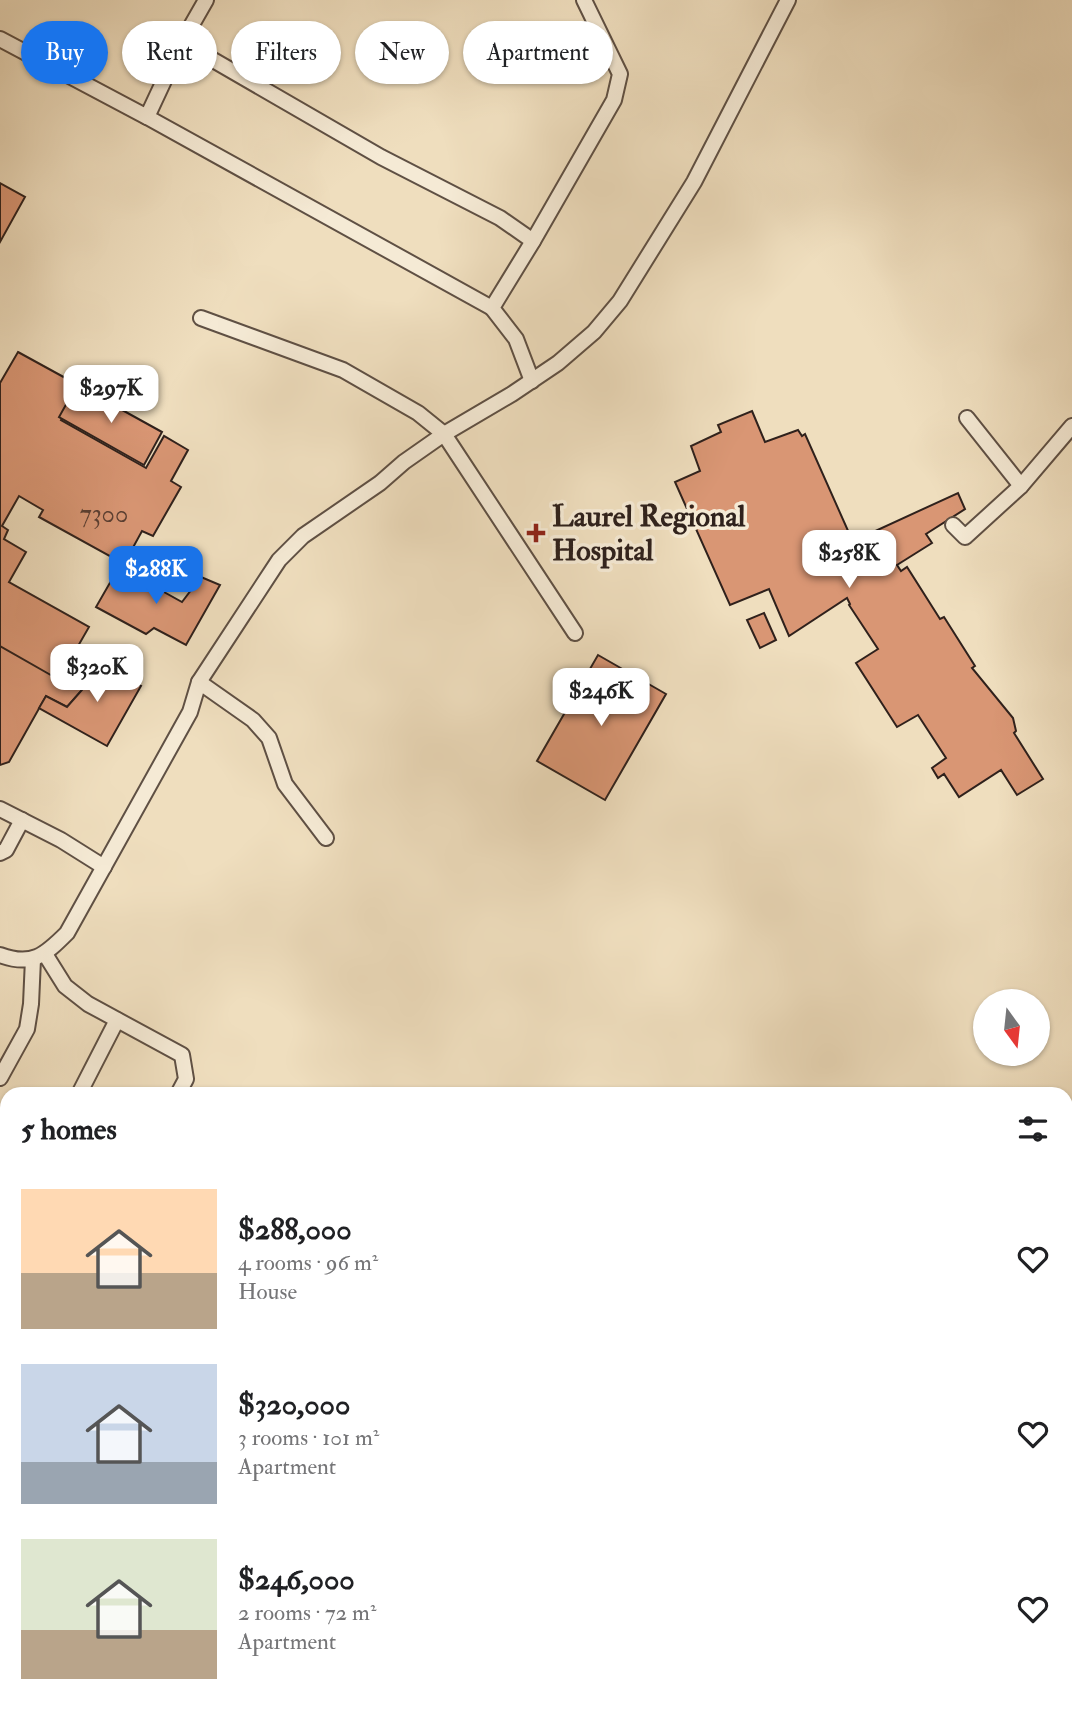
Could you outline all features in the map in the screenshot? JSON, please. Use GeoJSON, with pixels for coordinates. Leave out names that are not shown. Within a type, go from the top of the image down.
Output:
{"type":"FeatureCollection","features":[{"type":"Feature","properties":{"kind":"lane"},"geometry":{"type":"LineString","coordinates":[[193,21],[205,0]]}},
{"type":"Feature","properties":{"kind":"lane"},"geometry":{"type":"LineString","coordinates":[[492,308],[614,100],[620,74],[584,0]]}},
{"type":"Feature","properties":{"kind":"lane"},"geometry":{"type":"LineString","coordinates":[[0,955],[14,961],[39,957],[67,933],[190,712],[199,682],[287,552],[303,536],[380,483],[444,434],[532,381],[594,332],[620,301],[694,182],[788,0]]}},
{"type":"Feature","properties":{"kind":"lane"},"geometry":{"type":"LineString","coordinates":[[0,39],[492,308],[516,339],[532,381]]}},
{"type":"Feature","properties":{"kind":"lane"},"geometry":{"type":"LineString","coordinates":[[217,63],[381,157],[500,218],[533,241]]}},
{"type":"Feature","properties":{"kind":"lane"},"geometry":{"type":"LineString","coordinates":[[147,117],[162,84]]}},
{"type":"Feature","properties":{"kind":"lane"},"geometry":{"type":"LineString","coordinates":[[201,318],[343,370],[418,413],[444,434],[575,633]]}},
{"type":"Feature","properties":{"kind":"lane"},"geometry":{"type":"LineString","coordinates":[[967,418],[1021,486]]}},
{"type":"Feature","properties":{"kind":"lane"},"geometry":{"type":"LineString","coordinates":[[953,525],[965,537],[1021,486],[1072,426]]}},
{"type":"Feature","properties":{"kind":"lane"},"geometry":{"type":"LineString","coordinates":[[199,682],[253,720],[269,738],[285,784],[327,838]]}},
{"type":"Feature","properties":{"kind":"lane"},"geometry":{"type":"LineString","coordinates":[[0,808],[61,840],[104,867]]}},
{"type":"Feature","properties":{"kind":"lane"},"geometry":{"type":"LineString","coordinates":[[0,853],[6,850],[22,820]]}},
{"type":"Feature","properties":{"kind":"lane"},"geometry":{"type":"LineString","coordinates":[[39,957],[65,986],[88,1004],[182,1055],[186,1079],[182,1087]]}},
{"type":"Feature","properties":{"kind":"lane"},"geometry":{"type":"LineString","coordinates":[[2,1069],[26,1029],[39,957]]}},
{"type":"Feature","properties":{"kind":"lane"},"geometry":{"type":"LineString","coordinates":[[83,1087],[117,1020]]}},
{"type":"Feature","properties":{"kind":"building"},"geometry":{"type":"Polygon","coordinates":[[[0,183],[25,197],[0,242],[0,183]]]}},
{"type":"Feature","properties":{"kind":"building"},"geometry":{"type":"Polygon","coordinates":[[[18,352],[80,386],[61,420],[146,468],[164,436],[188,450],[171,481],[181,487],[153,536],[142,531],[124,564],[39,517],[43,510],[19,496],[2,526],[8,530],[4,539],[26,552],[9,582],[89,627],[58,681],[0,649],[0,383],[18,352]]]}},
{"type":"Feature","properties":{"kind":"building"},"geometry":{"type":"Polygon","coordinates":[[[77,385],[162,432],[144,465],[59,417],[77,385]]]}},
{"type":"Feature","properties":{"kind":"building"},"geometry":{"type":"Polygon","coordinates":[[[752,411],[765,442],[798,430],[802,436],[805,434],[857,551],[850,556],[865,550],[860,538],[958,493],[965,509],[926,534],[932,543],[897,565],[901,571],[907,567],[940,619],[944,617],[975,666],[972,668],[1013,718],[1016,731],[1014,733],[1043,779],[1017,795],[1001,770],[959,797],[944,774],[938,778],[932,768],[946,758],[918,715],[897,727],[856,663],[878,649],[847,598],[789,636],[769,589],[730,605],[675,482],[700,471],[691,446],[721,432],[718,425],[752,411]]]}},
{"type":"Feature","properties":{"kind":"building"},"geometry":{"type":"Polygon","coordinates":[[[119,567],[182,602],[201,577],[220,585],[186,645],[154,628],[146,634],[96,607],[119,567]]]}},
{"type":"Feature","properties":{"kind":"building"},"geometry":{"type":"Polygon","coordinates":[[[764,613],[776,640],[760,648],[747,620],[764,613]]]}},
{"type":"Feature","properties":{"kind":"building"},"geometry":{"type":"Polygon","coordinates":[[[0,646],[56,678],[60,671],[70,677],[86,649],[101,657],[82,690],[67,707],[46,696],[9,762],[0,765],[0,646]]]}},
{"type":"Feature","properties":{"kind":"building"},"geometry":{"type":"Polygon","coordinates":[[[598,655],[666,694],[605,800],[537,761],[598,655]]]}},
{"type":"Feature","properties":{"kind":"building"},"geometry":{"type":"Polygon","coordinates":[[[98,662],[141,686],[107,746],[39,708],[46,696],[67,707],[82,690],[98,662]]]}},
{"type":"Feature","properties":{"kind":"place","name":"Laurel Regional Hospital"},"geometry":{"type":"Point","coordinates":[536,533]}}]}
